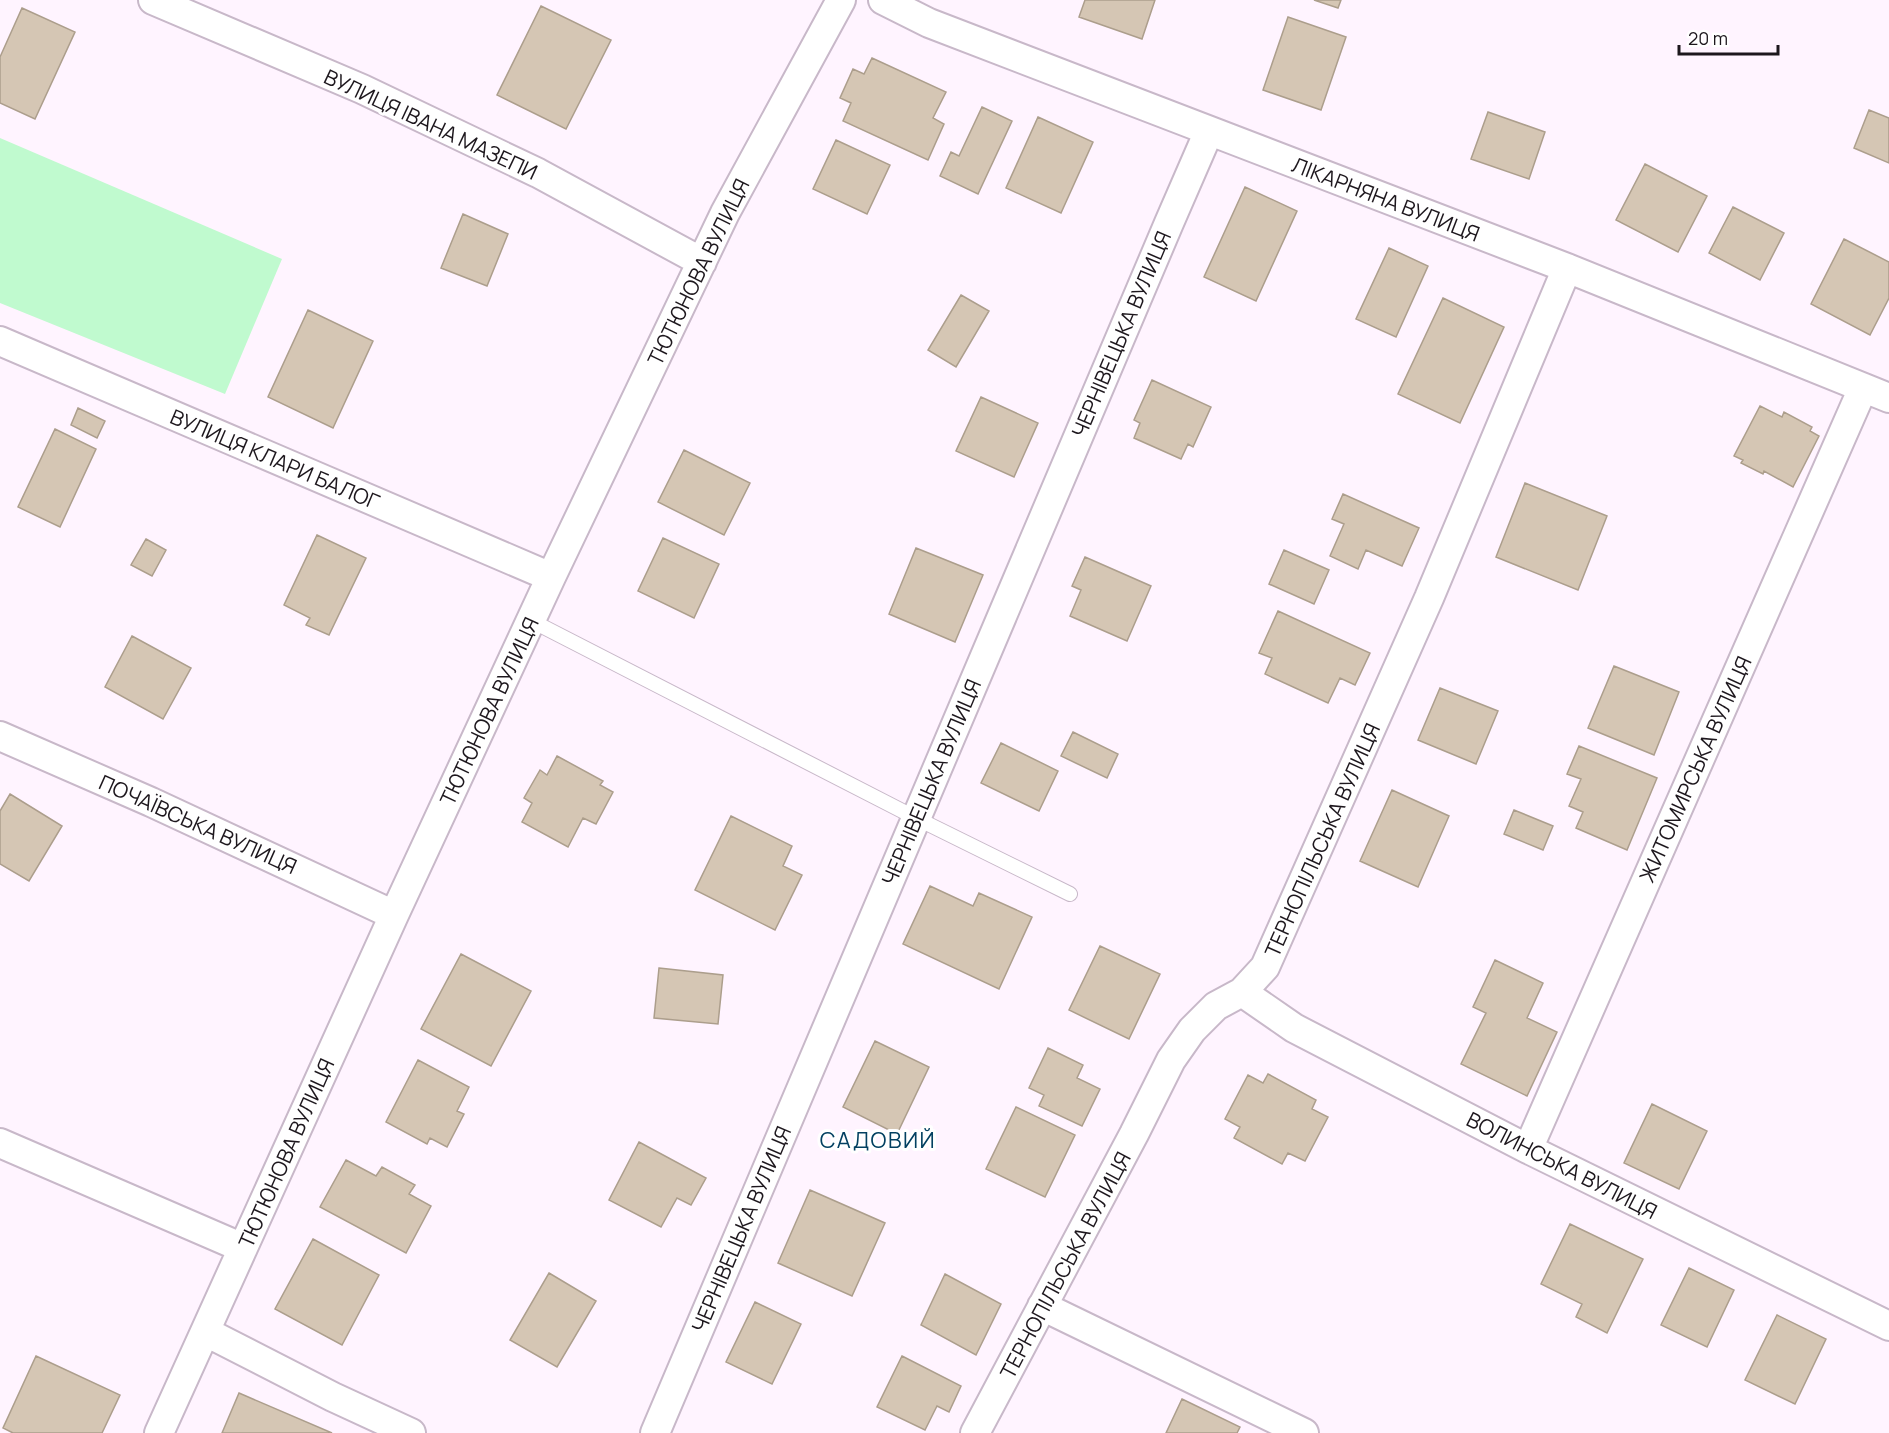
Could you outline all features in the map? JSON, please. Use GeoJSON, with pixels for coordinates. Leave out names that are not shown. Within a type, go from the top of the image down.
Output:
{"type":"FeatureCollection","features":[{"type":"Feature","properties":{"kind":"street","name":"ВУЛИЦЯ ІВАНА МАЗЕПИ"},"geometry":{"type":"LineString","coordinates":[[153,0],[362,89],[538,173],[702,262]]}},
{"type":"Feature","properties":{"kind":"street","name":"ТЮТЮНОВА ВУЛИЦЯ"},"geometry":{"type":"LineString","coordinates":[[159,1433],[530,620],[725,213],[841,0]]}},
{"type":"Feature","properties":{"kind":"street","name":"ЛІКАРНЯНА ВУЛИЦЯ"},"geometry":{"type":"LineString","coordinates":[[883,0],[929,23],[1567,268],[1876,393]]}},
{"type":"Feature","properties":{"kind":"street","name":"ЧЕРНІВЕЦЬКА ВУЛИЦЯ"},"geometry":{"type":"LineString","coordinates":[[655,1433],[1209,131]]}},
{"type":"Feature","properties":{"kind":"street","name":"ТЕРНОПІЛЬСЬКА ВУЛИЦЯ"},"geometry":{"type":"LineString","coordinates":[[975,1433],[1171,1060],[1192,1030],[1216,1006],[1242,992],[1265,968],[1429,598],[1567,268]]}},
{"type":"Feature","properties":{"kind":"street","name":"ВУЛИЦЯ КЛАРИ БАЛОГ"},"geometry":{"type":"LineString","coordinates":[[0,341],[551,577]]}},
{"type":"Feature","properties":{"kind":"street","name":"ЖИТОМИРСЬКА ВУЛИЦЯ"},"geometry":{"type":"LineString","coordinates":[[1528,1149],[1876,393]]}},
{"type":"Feature","properties":{"kind":"street","name":"ПОЧАЇВСЬКА ВУЛИЦЯ"},"geometry":{"type":"LineString","coordinates":[[0,736],[151,802],[394,915]]}},
{"type":"Feature","properties":{"kind":"street","name":"ВОЛИНСЬКА ВУЛИЦЯ"},"geometry":{"type":"LineString","coordinates":[[1242,992],[1294,1028],[1528,1149],[1889,1326]]}},
{"type":"Feature","properties":{"kind":"street"},"geometry":{"type":"LineString","coordinates":[[0,1143],[243,1248]]}},
{"type":"Feature","properties":{"kind":"street"},"geometry":{"type":"LineString","coordinates":[[1042,1306],[1304,1433]]}},
{"type":"Feature","properties":{"kind":"street"},"geometry":{"type":"LineString","coordinates":[[206,1332],[333,1397],[411,1433]]}},
{"type":"Feature","properties":{"kind":"lane"},"geometry":{"type":"LineString","coordinates":[[530,620],[916,818],[1070,894]]}},
{"type":"Feature","properties":{"kind":"green space"},"geometry":{"type":"Polygon","coordinates":[[[0,138],[282,259],[225,394],[0,303],[0,138]]]}},
{"type":"Feature","properties":{"kind":"building"},"geometry":{"type":"Polygon","coordinates":[[[1085,0],[1155,0],[1142,39],[1079,17],[1085,0]]]}},
{"type":"Feature","properties":{"kind":"building"},"geometry":{"type":"Polygon","coordinates":[[[1314,0],[1341,0],[1338,8],[1314,0]]]}},
{"type":"Feature","properties":{"kind":"building"},"geometry":{"type":"Polygon","coordinates":[[[541,6],[611,40],[566,129],[497,95],[541,6]]]}},
{"type":"Feature","properties":{"kind":"building"},"geometry":{"type":"Polygon","coordinates":[[[22,8],[75,32],[35,119],[0,103],[0,57],[22,8]]]}},
{"type":"Feature","properties":{"kind":"building"},"geometry":{"type":"Polygon","coordinates":[[[1288,17],[1346,37],[1321,110],[1263,90],[1288,17]]]}},
{"type":"Feature","properties":{"kind":"building"},"geometry":{"type":"Polygon","coordinates":[[[872,58],[946,92],[933,118],[944,124],[928,160],[843,121],[851,103],[840,98],[853,69],[864,74],[872,58]]]}},
{"type":"Feature","properties":{"kind":"building"},"geometry":{"type":"Polygon","coordinates":[[[982,107],[1012,121],[978,194],[940,176],[951,152],[959,156],[982,107]]]}},
{"type":"Feature","properties":{"kind":"building"},"geometry":{"type":"Polygon","coordinates":[[[1869,110],[1889,118],[1889,163],[1854,148],[1869,110]]]}},
{"type":"Feature","properties":{"kind":"building"},"geometry":{"type":"Polygon","coordinates":[[[1488,112],[1545,132],[1529,179],[1471,159],[1488,112]]]}},
{"type":"Feature","properties":{"kind":"building"},"geometry":{"type":"Polygon","coordinates":[[[1038,117],[1093,142],[1061,213],[1006,188],[1038,117]]]}},
{"type":"Feature","properties":{"kind":"building"},"geometry":{"type":"Polygon","coordinates":[[[836,140],[890,165],[867,214],[813,189],[836,140]]]}},
{"type":"Feature","properties":{"kind":"building"},"geometry":{"type":"Polygon","coordinates":[[[1645,164],[1707,196],[1678,252],[1616,220],[1645,164]]]}},
{"type":"Feature","properties":{"kind":"building"},"geometry":{"type":"Polygon","coordinates":[[[1245,187],[1297,211],[1256,301],[1204,277],[1245,187]]]}},
{"type":"Feature","properties":{"kind":"building"},"geometry":{"type":"Polygon","coordinates":[[[1733,207],[1784,233],[1760,280],[1709,253],[1733,207]]]}},
{"type":"Feature","properties":{"kind":"building"},"geometry":{"type":"Polygon","coordinates":[[[463,214],[508,234],[487,286],[441,268],[463,214]]]}},
{"type":"Feature","properties":{"kind":"building"},"geometry":{"type":"Polygon","coordinates":[[[1844,239],[1889,262],[1889,298],[1870,335],[1811,304],[1844,239]]]}},
{"type":"Feature","properties":{"kind":"building"},"geometry":{"type":"Polygon","coordinates":[[[1389,248],[1428,266],[1396,337],[1356,319],[1389,248]]]}},
{"type":"Feature","properties":{"kind":"building"},"geometry":{"type":"Polygon","coordinates":[[[961,295],[989,311],[956,367],[928,350],[961,295]]]}},
{"type":"Feature","properties":{"kind":"building"},"geometry":{"type":"Polygon","coordinates":[[[1443,298],[1504,327],[1460,423],[1398,394],[1443,298]]]}},
{"type":"Feature","properties":{"kind":"building"},"geometry":{"type":"Polygon","coordinates":[[[308,310],[373,341],[333,428],[268,397],[308,310]]]}},
{"type":"Feature","properties":{"kind":"building"},"geometry":{"type":"Polygon","coordinates":[[[1152,380],[1211,407],[1193,447],[1188,444],[1181,459],[1134,438],[1140,423],[1134,420],[1152,380]]]}},
{"type":"Feature","properties":{"kind":"building"},"geometry":{"type":"Polygon","coordinates":[[[981,397],[1038,423],[1014,477],[956,451],[981,397]]]}},
{"type":"Feature","properties":{"kind":"building"},"geometry":{"type":"Polygon","coordinates":[[[1760,406],[1782,417],[1784,412],[1812,427],[1810,431],[1819,436],[1793,487],[1764,471],[1763,474],[1741,463],[1743,460],[1734,456],[1760,406]]]}},
{"type":"Feature","properties":{"kind":"building"},"geometry":{"type":"Polygon","coordinates":[[[78,408],[105,421],[97,438],[71,425],[78,408]]]}},
{"type":"Feature","properties":{"kind":"building"},"geometry":{"type":"Polygon","coordinates":[[[55,429],[96,449],[60,527],[18,507],[55,429]]]}},
{"type":"Feature","properties":{"kind":"building"},"geometry":{"type":"Polygon","coordinates":[[[684,450],[750,483],[724,535],[658,502],[684,450]]]}},
{"type":"Feature","properties":{"kind":"building"},"geometry":{"type":"Polygon","coordinates":[[[1525,483],[1607,516],[1578,590],[1496,557],[1525,483]]]}},
{"type":"Feature","properties":{"kind":"building"},"geometry":{"type":"Polygon","coordinates":[[[1343,494],[1419,528],[1402,566],[1366,550],[1358,569],[1330,556],[1344,524],[1332,519],[1343,494]]]}},
{"type":"Feature","properties":{"kind":"building"},"geometry":{"type":"Polygon","coordinates":[[[317,535],[366,558],[329,635],[306,625],[310,618],[284,605],[317,535]]]}},
{"type":"Feature","properties":{"kind":"building"},"geometry":{"type":"Polygon","coordinates":[[[663,538],[719,564],[694,618],[638,591],[663,538]]]}},
{"type":"Feature","properties":{"kind":"building"},"geometry":{"type":"Polygon","coordinates":[[[146,539],[166,550],[152,576],[131,565],[146,539]]]}},
{"type":"Feature","properties":{"kind":"building"},"geometry":{"type":"Polygon","coordinates":[[[916,548],[983,575],[955,642],[889,614],[916,548]]]}},
{"type":"Feature","properties":{"kind":"building"},"geometry":{"type":"Polygon","coordinates":[[[1284,550],[1329,570],[1314,604],[1269,584],[1284,550]]]}},
{"type":"Feature","properties":{"kind":"building"},"geometry":{"type":"Polygon","coordinates":[[[1085,557],[1151,586],[1127,641],[1070,616],[1081,590],[1072,586],[1085,557]]]}},
{"type":"Feature","properties":{"kind":"building"},"geometry":{"type":"Polygon","coordinates":[[[1278,611],[1370,653],[1355,685],[1340,678],[1328,703],[1265,674],[1272,658],[1259,653],[1278,611]]]}},
{"type":"Feature","properties":{"kind":"building"},"geometry":{"type":"Polygon","coordinates":[[[132,636],[191,668],[163,719],[105,687],[132,636]]]}},
{"type":"Feature","properties":{"kind":"building"},"geometry":{"type":"Polygon","coordinates":[[[1614,666],[1679,692],[1654,755],[1588,728],[1614,666]]]}},
{"type":"Feature","properties":{"kind":"building"},"geometry":{"type":"Polygon","coordinates":[[[1440,688],[1498,711],[1476,764],[1418,740],[1440,688]]]}},
{"type":"Feature","properties":{"kind":"building"},"geometry":{"type":"Polygon","coordinates":[[[1073,732],[1118,754],[1107,778],[1061,756],[1073,732]]]}},
{"type":"Feature","properties":{"kind":"building"},"geometry":{"type":"Polygon","coordinates":[[[1001,743],[1058,771],[1039,811],[981,783],[1001,743]]]}},
{"type":"Feature","properties":{"kind":"building"},"geometry":{"type":"Polygon","coordinates":[[[1579,746],[1657,778],[1627,850],[1576,828],[1583,812],[1569,806],[1581,779],[1567,774],[1579,746]]]}},
{"type":"Feature","properties":{"kind":"building"},"geometry":{"type":"Polygon","coordinates":[[[557,756],[603,781],[600,785],[613,792],[596,824],[583,818],[568,847],[522,822],[532,803],[524,798],[540,770],[547,775],[557,756]]]}},
{"type":"Feature","properties":{"kind":"building"},"geometry":{"type":"Polygon","coordinates":[[[1392,790],[1449,816],[1418,887],[1360,861],[1392,790]]]}},
{"type":"Feature","properties":{"kind":"building"},"geometry":{"type":"Polygon","coordinates":[[[10,794],[62,826],[29,881],[0,864],[0,811],[10,794]]]}},
{"type":"Feature","properties":{"kind":"building"},"geometry":{"type":"Polygon","coordinates":[[[1514,810],[1553,826],[1543,850],[1504,834],[1514,810]]]}},
{"type":"Feature","properties":{"kind":"building"},"geometry":{"type":"Polygon","coordinates":[[[731,816],[792,846],[783,866],[802,875],[775,930],[695,890],[731,816]]]}},
{"type":"Feature","properties":{"kind":"building"},"geometry":{"type":"Polygon","coordinates":[[[930,886],[973,906],[979,893],[1032,917],[999,989],[903,944],[930,886]]]}},
{"type":"Feature","properties":{"kind":"building"},"geometry":{"type":"Polygon","coordinates":[[[1100,946],[1160,974],[1129,1039],[1069,1010],[1100,946]]]}},
{"type":"Feature","properties":{"kind":"building"},"geometry":{"type":"Polygon","coordinates":[[[461,954],[531,991],[491,1066],[421,1029],[461,954]]]}},
{"type":"Feature","properties":{"kind":"building"},"geometry":{"type":"Polygon","coordinates":[[[1495,960],[1543,983],[1527,1018],[1557,1032],[1527,1096],[1461,1064],[1486,1013],[1473,1007],[1495,960]]]}},
{"type":"Feature","properties":{"kind":"building"},"geometry":{"type":"Polygon","coordinates":[[[659,968],[723,975],[718,1024],[654,1018],[659,968]]]}},
{"type":"Feature","properties":{"kind":"building"},"geometry":{"type":"Polygon","coordinates":[[[875,1041],[929,1067],[897,1134],[843,1107],[875,1041]]]}},
{"type":"Feature","properties":{"kind":"building"},"geometry":{"type":"Polygon","coordinates":[[[1048,1048],[1083,1065],[1077,1078],[1100,1089],[1082,1126],[1039,1106],[1044,1095],[1029,1088],[1048,1048]]]}},
{"type":"Feature","properties":{"kind":"building"},"geometry":{"type":"Polygon","coordinates":[[[418,1060],[469,1087],[457,1111],[464,1114],[447,1147],[430,1138],[427,1144],[386,1122],[418,1060]]]}},
{"type":"Feature","properties":{"kind":"building"},"geometry":{"type":"Polygon","coordinates":[[[1268,1074],[1316,1100],[1312,1109],[1328,1117],[1305,1161],[1288,1153],[1282,1164],[1234,1138],[1240,1127],[1225,1119],[1248,1075],[1263,1083],[1268,1074]]]}},
{"type":"Feature","properties":{"kind":"building"},"geometry":{"type":"Polygon","coordinates":[[[1652,1104],[1707,1131],[1679,1189],[1624,1163],[1652,1104]]]}},
{"type":"Feature","properties":{"kind":"building"},"geometry":{"type":"Polygon","coordinates":[[[1016,1107],[1075,1135],[1045,1197],[986,1169],[1016,1107]]]}},
{"type":"Feature","properties":{"kind":"building"},"geometry":{"type":"Polygon","coordinates":[[[639,1142],[706,1178],[691,1205],[677,1198],[661,1227],[609,1200],[639,1142]]]}},
{"type":"Feature","properties":{"kind":"building"},"geometry":{"type":"Polygon","coordinates":[[[346,1160],[376,1176],[382,1167],[415,1185],[409,1194],[431,1206],[406,1253],[320,1207],[346,1160]]]}},
{"type":"Feature","properties":{"kind":"building"},"geometry":{"type":"Polygon","coordinates":[[[810,1190],[885,1223],[852,1296],[778,1263],[810,1190]]]}},
{"type":"Feature","properties":{"kind":"building"},"geometry":{"type":"Polygon","coordinates":[[[1570,1224],[1643,1259],[1607,1333],[1576,1317],[1582,1304],[1541,1284],[1570,1224]]]}},
{"type":"Feature","properties":{"kind":"building"},"geometry":{"type":"Polygon","coordinates":[[[313,1239],[379,1275],[342,1345],[275,1309],[313,1239]]]}},
{"type":"Feature","properties":{"kind":"building"},"geometry":{"type":"Polygon","coordinates":[[[1689,1268],[1734,1290],[1707,1347],[1661,1325],[1689,1268]]]}},
{"type":"Feature","properties":{"kind":"building"},"geometry":{"type":"Polygon","coordinates":[[[549,1273],[596,1301],[557,1367],[510,1340],[549,1273]]]}},
{"type":"Feature","properties":{"kind":"building"},"geometry":{"type":"Polygon","coordinates":[[[945,1274],[1001,1304],[976,1355],[921,1325],[945,1274]]]}},
{"type":"Feature","properties":{"kind":"building"},"geometry":{"type":"Polygon","coordinates":[[[755,1302],[801,1324],[772,1384],[726,1362],[755,1302]]]}},
{"type":"Feature","properties":{"kind":"building"},"geometry":{"type":"Polygon","coordinates":[[[1777,1315],[1826,1339],[1795,1404],[1745,1380],[1777,1315]]]}},
{"type":"Feature","properties":{"kind":"building"},"geometry":{"type":"Polygon","coordinates":[[[36,1356],[120,1395],[102,1433],[13,1433],[3,1428],[36,1356]]]}},
{"type":"Feature","properties":{"kind":"building"},"geometry":{"type":"Polygon","coordinates":[[[902,1356],[961,1386],[949,1412],[937,1406],[925,1430],[877,1407],[902,1356]]]}},
{"type":"Feature","properties":{"kind":"building"},"geometry":{"type":"Polygon","coordinates":[[[239,1393],[332,1433],[222,1433],[239,1393]]]}},
{"type":"Feature","properties":{"kind":"building"},"geometry":{"type":"Polygon","coordinates":[[[1182,1399],[1240,1427],[1237,1433],[1166,1433],[1182,1399]]]}},
{"type":"Feature","properties":{"kind":"district","name":"САДОВИЙ"},"geometry":{"type":"Point","coordinates":[878,1140]}}]}
